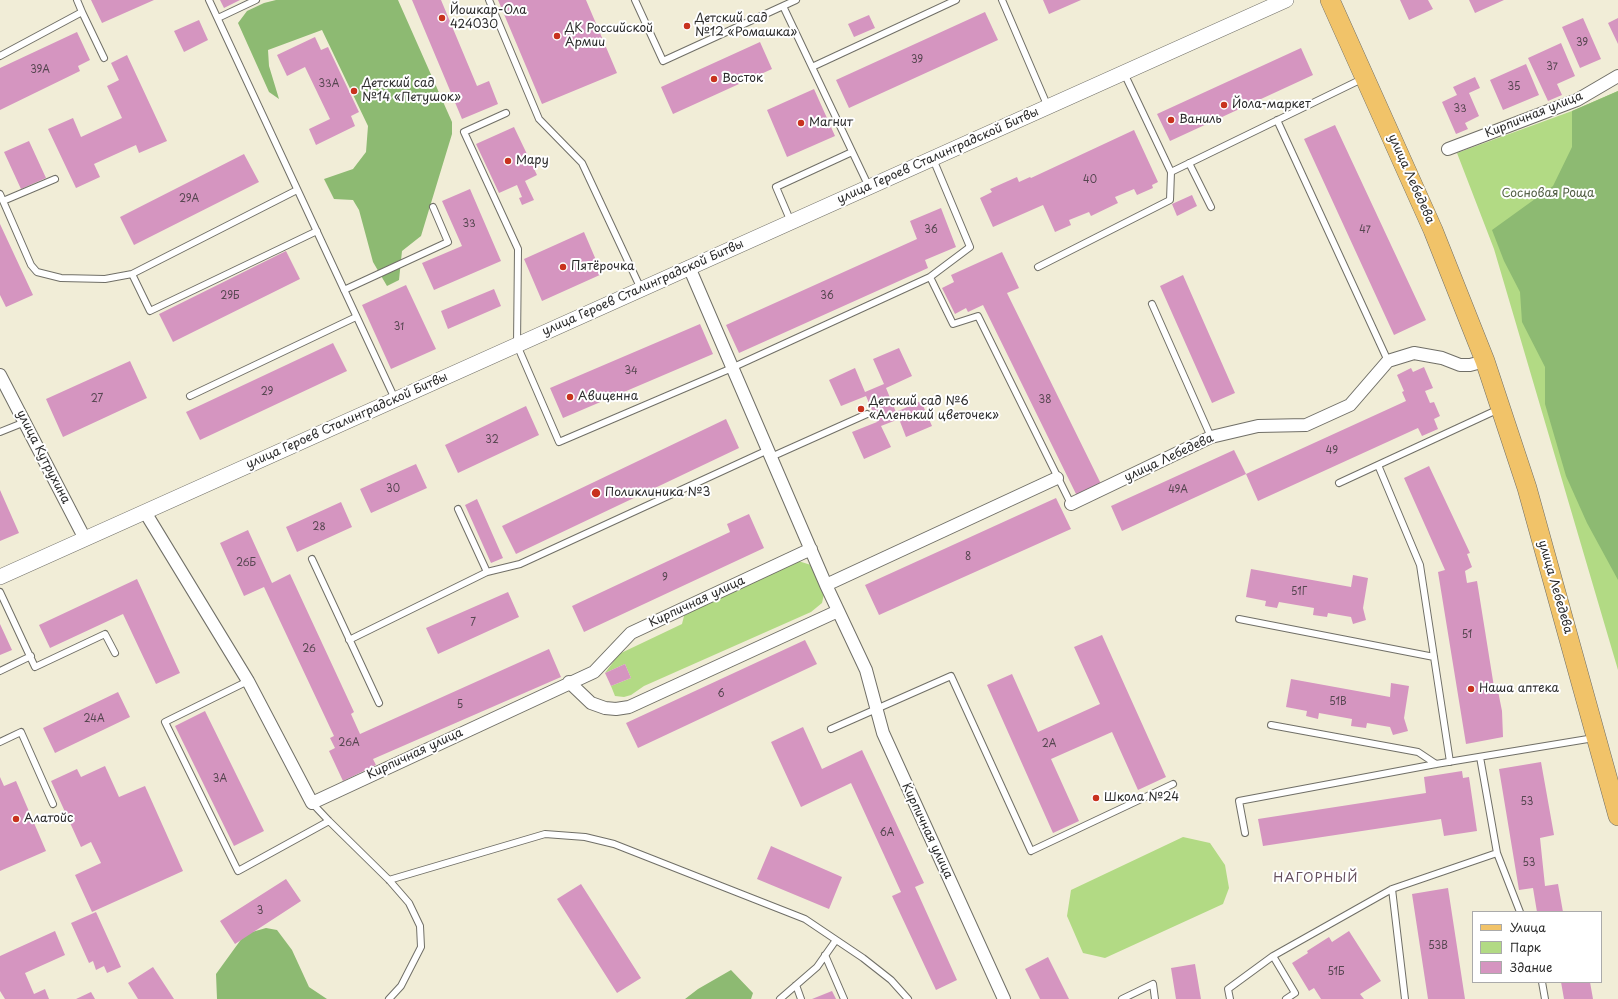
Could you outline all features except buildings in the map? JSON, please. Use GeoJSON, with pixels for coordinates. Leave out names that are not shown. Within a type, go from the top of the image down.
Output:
{"type":"FeatureCollection","features":[{"type":"Feature","properties":{"kind":"main road","name":"улица Лебедева"},"geometry":{"type":"LineString","coordinates":[[1330,0],[1366,77],[1433,230],[1485,361],[1527,488],[1618,816]]}},
{"type":"Feature","properties":{"kind":"street","name":"улица Героев Сталинградской Битвы"},"geometry":{"type":"LineString","coordinates":[[0,577],[1286,0]]}},
{"type":"Feature","properties":{"kind":"street","name":"Кирпичная улица"},"geometry":{"type":"LineString","coordinates":[[1448,150],[1577,100],[1618,76]]}},
{"type":"Feature","properties":{"kind":"street","name":"Кирпичная улица"},"geometry":{"type":"LineString","coordinates":[[689,267],[826,585],[866,670],[883,734],[1004,999]]}},
{"type":"Feature","properties":{"kind":"street"},"geometry":{"type":"LineString","coordinates":[[1388,361],[1414,353],[1442,358],[1460,364],[1470,365],[1485,361]]}},
{"type":"Feature","properties":{"kind":"street","name":"улица Лебедева"},"geometry":{"type":"LineString","coordinates":[[1071,504],[1211,437],[1258,426],[1306,425],[1350,405],[1388,361]]}},
{"type":"Feature","properties":{"kind":"street","name":"улица Кутрухина"},"geometry":{"type":"LineString","coordinates":[[0,375],[85,539]]}},
{"type":"Feature","properties":{"kind":"street"},"geometry":{"type":"LineString","coordinates":[[826,585],[1057,478]]}},
{"type":"Feature","properties":{"kind":"street"},"geometry":{"type":"LineString","coordinates":[[145,512],[248,681],[312,803]]}},
{"type":"Feature","properties":{"kind":"street","name":"Кирпичная улица"},"geometry":{"type":"LineString","coordinates":[[312,803],[569,682],[594,672],[631,633],[811,549]]}},
{"type":"Feature","properties":{"kind":"street"},"geometry":{"type":"LineString","coordinates":[[569,682],[591,703],[605,708],[616,709],[629,707],[838,611]]}},
{"type":"Feature","properties":{"kind":"lane"},"geometry":{"type":"LineString","coordinates":[[77,0],[104,58]]}},
{"type":"Feature","properties":{"kind":"lane"},"geometry":{"type":"LineString","coordinates":[[210,0],[395,400]]}},
{"type":"Feature","properties":{"kind":"lane"},"geometry":{"type":"LineString","coordinates":[[218,18],[256,0]]}},
{"type":"Feature","properties":{"kind":"lane"},"geometry":{"type":"LineString","coordinates":[[489,0],[539,119],[582,163],[641,289]]}},
{"type":"Feature","properties":{"kind":"lane"},"geometry":{"type":"LineString","coordinates":[[635,0],[663,61],[796,0]]}},
{"type":"Feature","properties":{"kind":"lane"},"geometry":{"type":"LineString","coordinates":[[812,67],[956,0]]}},
{"type":"Feature","properties":{"kind":"lane"},"geometry":{"type":"LineString","coordinates":[[1002,0],[1048,107]]}},
{"type":"Feature","properties":{"kind":"lane"},"geometry":{"type":"LineString","coordinates":[[783,6],[869,187]]}},
{"type":"Feature","properties":{"kind":"lane"},"geometry":{"type":"LineString","coordinates":[[0,56],[82,12]]}},
{"type":"Feature","properties":{"kind":"lane"},"geometry":{"type":"LineString","coordinates":[[1038,267],[1170,200],[1171,172],[1124,73]]}},
{"type":"Feature","properties":{"kind":"lane"},"geometry":{"type":"LineString","coordinates":[[1171,172],[1366,77]]}},
{"type":"Feature","properties":{"kind":"lane"},"geometry":{"type":"LineString","coordinates":[[506,113],[464,132],[518,249],[517,345],[559,442],[733,368],[930,277],[970,247],[932,158]]}},
{"type":"Feature","properties":{"kind":"lane"},"geometry":{"type":"LineString","coordinates":[[1277,120],[1388,361]]}},
{"type":"Feature","properties":{"kind":"lane"},"geometry":{"type":"LineString","coordinates":[[791,222],[776,187],[852,152]]}},
{"type":"Feature","properties":{"kind":"lane"},"geometry":{"type":"LineString","coordinates":[[1189,163],[1211,207]]}},
{"type":"Feature","properties":{"kind":"lane"},"geometry":{"type":"LineString","coordinates":[[3,201],[55,179]]}},
{"type":"Feature","properties":{"kind":"lane"},"geometry":{"type":"LineString","coordinates":[[0,194],[30,265],[37,272],[61,278],[105,279],[132,274],[298,190]]}},
{"type":"Feature","properties":{"kind":"lane"},"geometry":{"type":"LineString","coordinates":[[344,290],[448,242],[433,207]]}},
{"type":"Feature","properties":{"kind":"lane"},"geometry":{"type":"LineString","coordinates":[[132,274],[150,311],[316,231]]}},
{"type":"Feature","properties":{"kind":"lane"},"geometry":{"type":"LineString","coordinates":[[930,277],[953,324],[978,316],[1071,504]]}},
{"type":"Feature","properties":{"kind":"lane"},"geometry":{"type":"LineString","coordinates":[[1152,304],[1211,437]]}},
{"type":"Feature","properties":{"kind":"lane"},"geometry":{"type":"LineString","coordinates":[[190,396],[356,317]]}},
{"type":"Feature","properties":{"kind":"lane"},"geometry":{"type":"LineString","coordinates":[[1339,483],[1500,408]]}},
{"type":"Feature","properties":{"kind":"lane"},"geometry":{"type":"LineString","coordinates":[[349,640],[487,572],[520,564],[770,453],[867,414]]}},
{"type":"Feature","properties":{"kind":"lane"},"geometry":{"type":"LineString","coordinates":[[0,432],[25,422]]}},
{"type":"Feature","properties":{"kind":"lane"},"geometry":{"type":"LineString","coordinates":[[1378,465],[1420,565],[1450,762]]}},
{"type":"Feature","properties":{"kind":"lane"},"geometry":{"type":"LineString","coordinates":[[458,509],[487,572]]}},
{"type":"Feature","properties":{"kind":"lane"},"geometry":{"type":"LineString","coordinates":[[312,559],[379,703]]}},
{"type":"Feature","properties":{"kind":"lane"},"geometry":{"type":"LineString","coordinates":[[0,592],[35,667],[105,634],[114,653]]}},
{"type":"Feature","properties":{"kind":"lane"},"geometry":{"type":"LineString","coordinates":[[1239,619],[1434,656]]}},
{"type":"Feature","properties":{"kind":"lane"},"geometry":{"type":"LineString","coordinates":[[0,671],[30,656]]}},
{"type":"Feature","properties":{"kind":"lane"},"geometry":{"type":"LineString","coordinates":[[831,728],[952,676],[1031,851],[1173,784]]}},
{"type":"Feature","properties":{"kind":"lane"},"geometry":{"type":"LineString","coordinates":[[248,681],[165,722],[238,871],[328,821]]}},
{"type":"Feature","properties":{"kind":"lane"},"geometry":{"type":"LineString","coordinates":[[1271,725],[1418,752],[1436,764]]}},
{"type":"Feature","properties":{"kind":"lane"},"geometry":{"type":"LineString","coordinates":[[0,742],[21,732],[53,804]]}},
{"type":"Feature","properties":{"kind":"lane"},"geometry":{"type":"LineString","coordinates":[[1245,833],[1239,801],[1436,764],[1597,737]]}},
{"type":"Feature","properties":{"kind":"lane"},"geometry":{"type":"LineString","coordinates":[[1480,757],[1496,853],[1520,911]]}},
{"type":"Feature","properties":{"kind":"lane"},"geometry":{"type":"LineString","coordinates":[[312,803],[328,821],[389,880],[409,903],[420,926],[421,947],[401,986],[388,999]]}},
{"type":"Feature","properties":{"kind":"lane"},"geometry":{"type":"LineString","coordinates":[[389,880],[545,834],[585,837],[614,844],[805,919],[869,962],[891,980],[908,999]]}},
{"type":"Feature","properties":{"kind":"lane"},"geometry":{"type":"LineString","coordinates":[[1230,999],[1228,990],[1273,956],[1392,889],[1496,853]]}},
{"type":"Feature","properties":{"kind":"lane"},"geometry":{"type":"LineString","coordinates":[[1392,889],[1405,999]]}},
{"type":"Feature","properties":{"kind":"lane"},"geometry":{"type":"LineString","coordinates":[[780,999],[817,967],[836,940]]}},
{"type":"Feature","properties":{"kind":"lane"},"geometry":{"type":"LineString","coordinates":[[826,955],[844,999]]}},
{"type":"Feature","properties":{"kind":"lane"},"geometry":{"type":"LineString","coordinates":[[1273,956],[1295,994],[1286,999]]}},
{"type":"Feature","properties":{"kind":"lane"},"geometry":{"type":"LineString","coordinates":[[1542,983],[1545,999]]}},
{"type":"Feature","properties":{"kind":"lane"},"geometry":{"type":"LineString","coordinates":[[1122,999],[1153,984],[1155,999]]}},
{"type":"Feature","properties":{"kind":"lane"},"geometry":{"type":"LineString","coordinates":[[796,985],[802,999]]}},
{"type":"Feature","properties":{"kind":"green space","name":"Детский сад №14 «Петушок»"},"geometry":{"type":"Polygon","coordinates":[[[276,0],[398,0],[452,122],[452,134],[421,236],[402,251],[399,280],[387,286],[373,262],[359,210],[353,200],[334,199],[324,179],[353,169],[366,152],[368,126],[322,30],[268,50],[269,66],[279,99],[269,92],[238,23],[247,11],[264,3],[276,0]]]}},
{"type":"Feature","properties":{"kind":"green space","name":"Сосновая Роща"},"geometry":{"type":"Polygon","coordinates":[[[1618,91],[1618,670],[1494,249],[1457,153],[1572,111],[1618,91]]]}},
{"type":"Feature","properties":{"kind":"green space","name":"Сосновая Роща"},"geometry":{"type":"Polygon","coordinates":[[[1618,91],[1618,580],[1587,523],[1566,476],[1545,404],[1545,367],[1522,322],[1520,292],[1504,261],[1492,230],[1553,186],[1572,147],[1572,111],[1618,91]]]}},
{"type":"Feature","properties":{"kind":"green space"},"geometry":{"type":"Polygon","coordinates":[[[795,560],[811,565],[824,594],[822,603],[811,612],[644,686],[631,695],[624,697],[615,696],[611,686],[631,678],[625,664],[605,673],[619,654],[682,624],[685,612],[795,560]]]}},
{"type":"Feature","properties":{"kind":"green space"},"geometry":{"type":"Polygon","coordinates":[[[1183,837],[1210,843],[1225,865],[1229,888],[1223,904],[1105,958],[1083,953],[1067,916],[1071,890],[1183,837]]]}},
{"type":"Feature","properties":{"kind":"green space"},"geometry":{"type":"Polygon","coordinates":[[[266,928],[277,930],[292,950],[309,987],[327,999],[217,999],[216,974],[245,934],[266,928]]]}},
{"type":"Feature","properties":{"kind":"green space"},"geometry":{"type":"Polygon","coordinates":[[[731,970],[753,993],[751,999],[685,999],[698,989],[731,970]]]}},
{"type":"Feature","properties":{"kind":"place","name":"Йошкар-Ола 424030"},"geometry":{"type":"Point","coordinates":[442,18]}},
{"type":"Feature","properties":{"kind":"place","name":"Детский сад №12 «Ромашка»"},"geometry":{"type":"Point","coordinates":[687,26]}},
{"type":"Feature","properties":{"kind":"place","name":"ДК Российской Армии"},"geometry":{"type":"Point","coordinates":[557,36]}},
{"type":"Feature","properties":{"kind":"place","name":"Восток"},"geometry":{"type":"Point","coordinates":[714,79]}},
{"type":"Feature","properties":{"kind":"place","name":"Детский сад №14 «Петушок»"},"geometry":{"type":"Point","coordinates":[354,91]}},
{"type":"Feature","properties":{"kind":"place","name":"Йола-маркет"},"geometry":{"type":"Point","coordinates":[1224,105]}},
{"type":"Feature","properties":{"kind":"place","name":"Ваниль"},"geometry":{"type":"Point","coordinates":[1171,120]}},
{"type":"Feature","properties":{"kind":"place","name":"Магнит"},"geometry":{"type":"Point","coordinates":[801,123]}},
{"type":"Feature","properties":{"kind":"place","name":"Мару"},"geometry":{"type":"Point","coordinates":[508,161]}},
{"type":"Feature","properties":{"kind":"place","name":"Пятёрочка"},"geometry":{"type":"Point","coordinates":[563,267]}},
{"type":"Feature","properties":{"kind":"place","name":"Авиценна"},"geometry":{"type":"Point","coordinates":[570,397]}},
{"type":"Feature","properties":{"kind":"place","name":"Детский сад №6 «Аленький цветочек»"},"geometry":{"type":"Point","coordinates":[861,409]}},
{"type":"Feature","properties":{"kind":"place","name":"Поликлиника №3"},"geometry":{"type":"Point","coordinates":[596,493]}},
{"type":"Feature","properties":{"kind":"place","name":"Наша аптека"},"geometry":{"type":"Point","coordinates":[1471,689]}},
{"type":"Feature","properties":{"kind":"place","name":"Школа №24"},"geometry":{"type":"Point","coordinates":[1096,798]}},
{"type":"Feature","properties":{"kind":"place","name":"Алатойс"},"geometry":{"type":"Point","coordinates":[16,819]}},
{"type":"Feature","properties":{"kind":"district","name":"НАГОРНЫЙ"},"geometry":{"type":"Point","coordinates":[1316,878]}}]}
